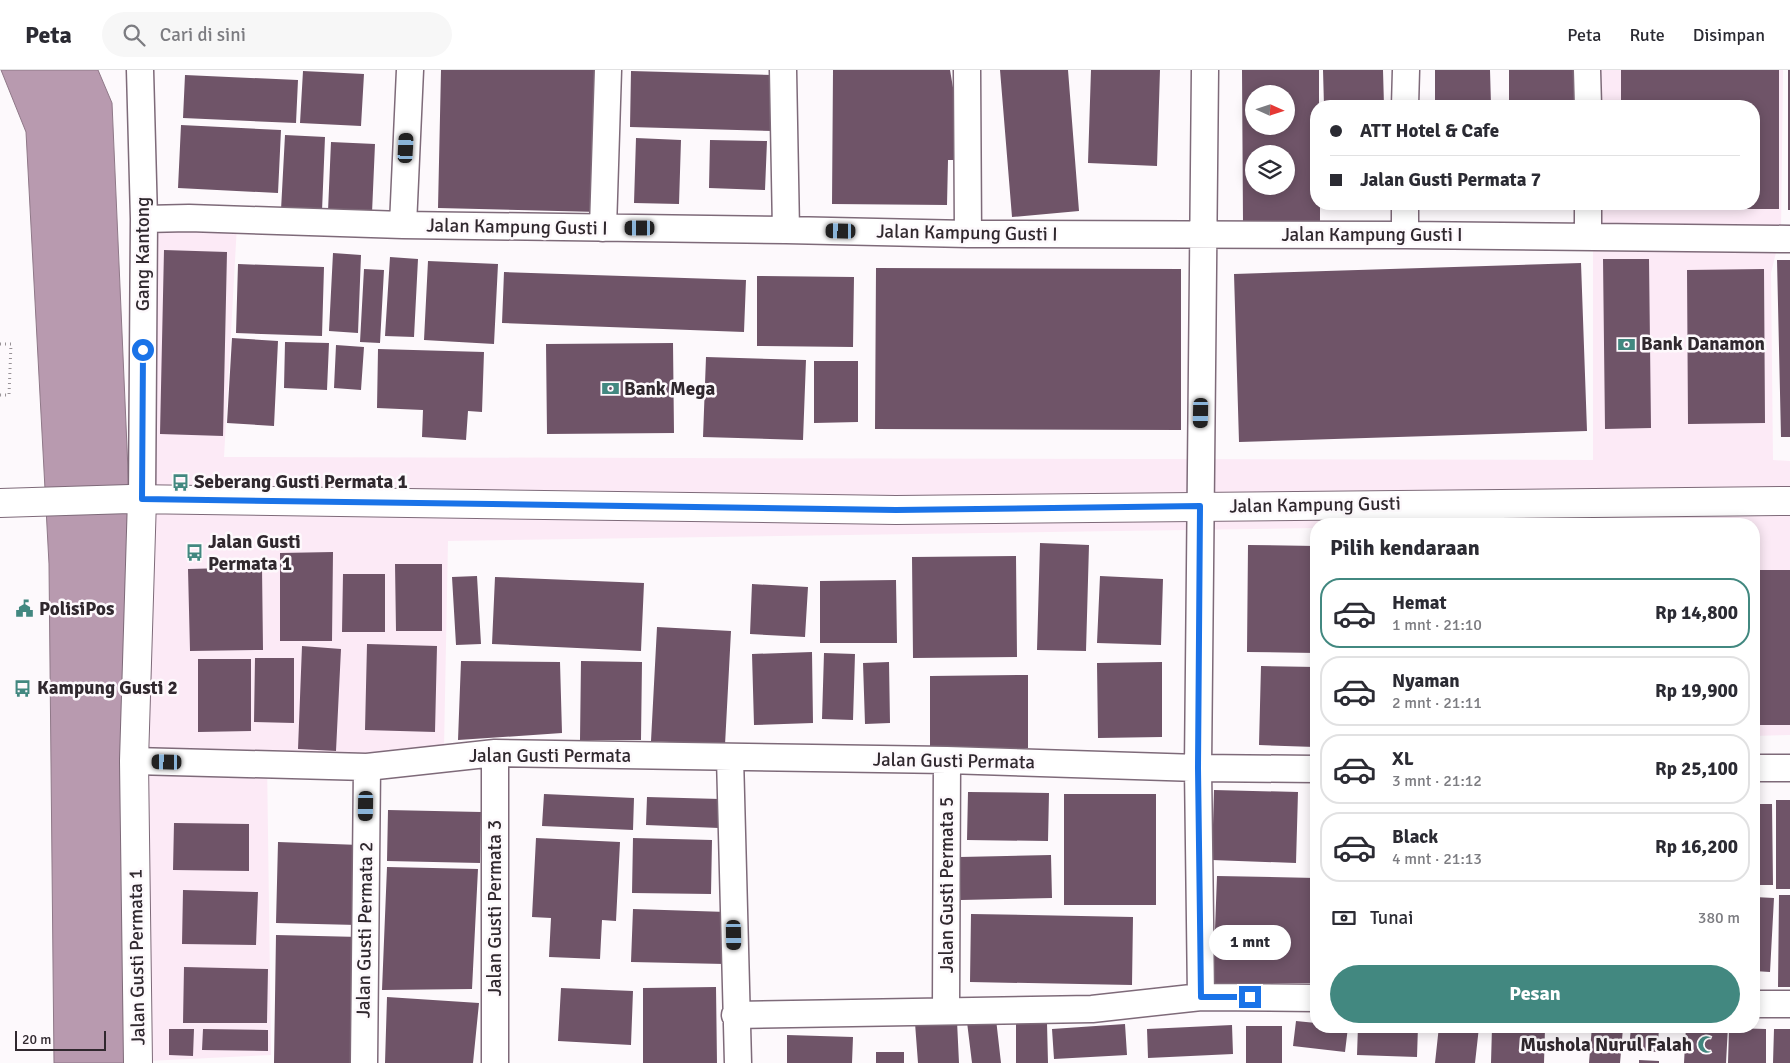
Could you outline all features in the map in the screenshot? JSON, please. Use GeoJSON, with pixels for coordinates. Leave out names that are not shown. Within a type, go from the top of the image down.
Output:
{"type":"FeatureCollection","features":[{"type":"Feature","properties":{"kind":"street","name":"Gang Kantong"},"geometry":{"type":"LineString","coordinates":[[136,499],[144,219],[140,70]]}},
{"type":"Feature","properties":{"kind":"street"},"geometry":{"type":"LineString","coordinates":[[403,225],[410,70]]}},
{"type":"Feature","properties":{"kind":"street"},"geometry":{"type":"LineString","coordinates":[[603,228],[608,70]]}},
{"type":"Feature","properties":{"kind":"street"},"geometry":{"type":"LineString","coordinates":[[783,70],[786,230]]}},
{"type":"Feature","properties":{"kind":"street"},"geometry":{"type":"LineString","coordinates":[[966,70],[968,234]]}},
{"type":"Feature","properties":{"kind":"street"},"geometry":{"type":"LineString","coordinates":[[1201,988],[1198,768],[1205,70]]}},
{"type":"Feature","properties":{"kind":"street"},"geometry":{"type":"LineString","coordinates":[[1405,100],[1406,70]]}},
{"type":"Feature","properties":{"kind":"street"},"geometry":{"type":"LineString","coordinates":[[1588,70],[1588,100]]}},
{"type":"Feature","properties":{"kind":"street"},"geometry":{"type":"LineString","coordinates":[[1405,210],[1405,235]]}},
{"type":"Feature","properties":{"kind":"street"},"geometry":{"type":"LineString","coordinates":[[1588,210],[1588,237]]}},
{"type":"Feature","properties":{"kind":"street","name":"Jalan Kampung Gusti I"},"geometry":{"type":"LineString","coordinates":[[144,219],[189,218],[403,225],[968,234],[1405,235],[1790,239]]}},
{"type":"Feature","properties":{"kind":"street"},"geometry":{"type":"LineString","coordinates":[[134,761],[136,499]]}},
{"type":"Feature","properties":{"kind":"street","name":"Jalan Kampung Gusti"},"geometry":{"type":"LineString","coordinates":[[8,503],[136,499],[896,510],[1790,501]]}},
{"type":"Feature","properties":{"kind":"street","name":"Jalan Gusti Permata"},"geometry":{"type":"LineString","coordinates":[[134,761],[367,767],[495,753],[947,760],[1198,768],[1310,769]]}},
{"type":"Feature","properties":{"kind":"street","name":"Jalan Gusti Permata 3"},"geometry":{"type":"LineString","coordinates":[[495,753],[495,1063]]}},
{"type":"Feature","properties":{"kind":"street"},"geometry":{"type":"LineString","coordinates":[[730,757],[735,1015],[738,1063]]}},
{"type":"Feature","properties":{"kind":"street","name":"Jalan Gusti Permata 5"},"geometry":{"type":"LineString","coordinates":[[946,1010],[947,760]]}},
{"type":"Feature","properties":{"kind":"street","name":"Jalan Gusti Permata 1"},"geometry":{"type":"LineString","coordinates":[[134,761],[138,1063]]}},
{"type":"Feature","properties":{"kind":"street","name":"Jalan Gusti Permata 2"},"geometry":{"type":"LineString","coordinates":[[364,1063],[367,767]]}},
{"type":"Feature","properties":{"kind":"street"},"geometry":{"type":"LineString","coordinates":[[1760,768],[1790,768]]}},
{"type":"Feature","properties":{"kind":"street"},"geometry":{"type":"LineString","coordinates":[[735,1015],[1092,1008],[1201,988],[1310,997]]}},
{"type":"Feature","properties":{"kind":"street"},"geometry":{"type":"LineString","coordinates":[[1760,1004],[1790,1004]]}},
{"type":"Feature","properties":{"kind":"path"},"geometry":{"type":"LineString","coordinates":[[0,344],[11,344],[9,395],[0,395]]}},
{"type":"Feature","properties":{"kind":"shaded area"},"geometry":{"type":"Polygon","coordinates":[[[1,70],[98,70],[112,103],[132,562],[130,1063],[54,1063],[49,564],[26,132],[1,70]]]}},
{"type":"Feature","properties":{"kind":"shaded area"},"geometry":{"type":"Polygon","coordinates":[[[1593,70],[1783,70],[1781,232],[1771,273],[1773,460],[1790,461],[1790,735],[1760,736],[1760,518],[1310,518],[1310,528],[448,541],[444,748],[361,758],[267,758],[271,1055],[147,1061],[145,213],[237,225],[224,457],[1593,460],[1593,210],[1760,210],[1760,100],[1593,100],[1593,70]]]}},
{"type":"Feature","properties":{"kind":"building"},"geometry":{"type":"Polygon","coordinates":[[[441,70],[602,70],[598,212],[438,208],[441,70]]]}},
{"type":"Feature","properties":{"kind":"building"},"geometry":{"type":"Polygon","coordinates":[[[833,70],[950,70],[959,123],[958,160],[948,160],[947,205],[832,204],[833,70]]]}},
{"type":"Feature","properties":{"kind":"building"},"geometry":{"type":"Polygon","coordinates":[[[1000,70],[1068,70],[1079,211],[1012,217],[1000,70]]]}},
{"type":"Feature","properties":{"kind":"building"},"geometry":{"type":"Polygon","coordinates":[[[1091,70],[1160,70],[1157,166],[1088,163],[1091,70]]]}},
{"type":"Feature","properties":{"kind":"building"},"geometry":{"type":"Polygon","coordinates":[[[1242,70],[1319,70],[1319,100],[1310,100],[1310,210],[1320,210],[1320,222],[1243,223],[1242,70]]]}},
{"type":"Feature","properties":{"kind":"building"},"geometry":{"type":"Polygon","coordinates":[[[1323,70],[1383,70],[1384,100],[1324,100],[1323,70]]]}},
{"type":"Feature","properties":{"kind":"building"},"geometry":{"type":"Polygon","coordinates":[[[1435,70],[1490,70],[1491,100],[1435,100],[1435,70]]]}},
{"type":"Feature","properties":{"kind":"building"},"geometry":{"type":"Polygon","coordinates":[[[1509,70],[1575,70],[1574,100],[1509,100],[1509,70]]]}},
{"type":"Feature","properties":{"kind":"building"},"geometry":{"type":"Polygon","coordinates":[[[1621,70],[1779,70],[1779,209],[1760,209],[1760,100],[1621,100],[1621,70]]]}},
{"type":"Feature","properties":{"kind":"building"},"geometry":{"type":"Polygon","coordinates":[[[1788,70],[1790,70],[1790,210],[1788,210],[1788,70]]]}},
{"type":"Feature","properties":{"kind":"building"},"geometry":{"type":"Polygon","coordinates":[[[303,71],[364,74],[361,126],[300,123],[303,71]]]}},
{"type":"Feature","properties":{"kind":"building"},"geometry":{"type":"Polygon","coordinates":[[[631,71],[773,75],[772,131],[630,127],[631,71]]]}},
{"type":"Feature","properties":{"kind":"building"},"geometry":{"type":"Polygon","coordinates":[[[185,75],[298,80],[296,123],[183,118],[185,75]]]}},
{"type":"Feature","properties":{"kind":"building"},"geometry":{"type":"Polygon","coordinates":[[[181,125],[281,130],[278,193],[178,188],[181,125]]]}},
{"type":"Feature","properties":{"kind":"building"},"geometry":{"type":"Polygon","coordinates":[[[285,135],[325,137],[322,211],[281,210],[285,135]]]}},
{"type":"Feature","properties":{"kind":"building"},"geometry":{"type":"Polygon","coordinates":[[[636,138],[681,140],[679,204],[634,203],[636,138]]]}},
{"type":"Feature","properties":{"kind":"building"},"geometry":{"type":"Polygon","coordinates":[[[710,140],[767,141],[765,190],[709,188],[710,140]]]}},
{"type":"Feature","properties":{"kind":"building"},"geometry":{"type":"Polygon","coordinates":[[[331,142],[375,144],[372,213],[328,211],[331,142]]]}},
{"type":"Feature","properties":{"kind":"building"},"geometry":{"type":"Polygon","coordinates":[[[164,250],[227,252],[223,436],[160,434],[164,250]]]}},
{"type":"Feature","properties":{"kind":"building"},"geometry":{"type":"Polygon","coordinates":[[[333,253],[361,255],[358,333],[329,331],[333,253]]]}},
{"type":"Feature","properties":{"kind":"building"},"geometry":{"type":"Polygon","coordinates":[[[390,257],[418,259],[414,337],[385,336],[390,257]]]}},
{"type":"Feature","properties":{"kind":"building","name":"Bank Danamon"},"geometry":{"type":"Polygon","coordinates":[[[1603,259],[1649,259],[1651,428],[1605,429],[1603,259]]]}},
{"type":"Feature","properties":{"kind":"building"},"geometry":{"type":"Polygon","coordinates":[[[1777,260],[1790,260],[1790,437],[1781,437],[1777,260]]]}},
{"type":"Feature","properties":{"kind":"building"},"geometry":{"type":"Polygon","coordinates":[[[428,261],[498,264],[494,344],[424,340],[428,261]]]}},
{"type":"Feature","properties":{"kind":"building"},"geometry":{"type":"Polygon","coordinates":[[[1581,263],[1587,431],[1239,442],[1234,274],[1581,263]]]}},
{"type":"Feature","properties":{"kind":"building"},"geometry":{"type":"Polygon","coordinates":[[[238,264],[324,267],[322,336],[236,333],[238,264]]]}},
{"type":"Feature","properties":{"kind":"building"},"geometry":{"type":"Polygon","coordinates":[[[876,268],[1181,269],[1181,430],[875,429],[876,268]]]}},
{"type":"Feature","properties":{"kind":"building"},"geometry":{"type":"Polygon","coordinates":[[[364,269],[384,270],[380,343],[360,342],[364,269]]]}},
{"type":"Feature","properties":{"kind":"building"},"geometry":{"type":"Polygon","coordinates":[[[1764,269],[1765,423],[1688,424],[1687,270],[1764,269]]]}},
{"type":"Feature","properties":{"kind":"building"},"geometry":{"type":"Polygon","coordinates":[[[504,272],[746,280],[744,332],[502,323],[504,272]]]}},
{"type":"Feature","properties":{"kind":"building"},"geometry":{"type":"Polygon","coordinates":[[[757,276],[854,277],[853,347],[757,346],[757,276]]]}},
{"type":"Feature","properties":{"kind":"building"},"geometry":{"type":"Polygon","coordinates":[[[232,338],[278,341],[274,426],[227,423],[232,338]]]}},
{"type":"Feature","properties":{"kind":"building"},"geometry":{"type":"Polygon","coordinates":[[[285,342],[329,343],[327,390],[284,388],[285,342]]]}},
{"type":"Feature","properties":{"kind":"building","name":"Bank Mega"},"geometry":{"type":"Polygon","coordinates":[[[673,343],[674,433],[547,434],[546,344],[673,343]]]}},
{"type":"Feature","properties":{"kind":"building"},"geometry":{"type":"Polygon","coordinates":[[[336,345],[364,347],[361,390],[334,388],[336,345]]]}},
{"type":"Feature","properties":{"kind":"building"},"geometry":{"type":"Polygon","coordinates":[[[378,349],[484,352],[482,412],[468,411],[466,440],[422,437],[423,410],[377,408],[378,349]]]}},
{"type":"Feature","properties":{"kind":"building"},"geometry":{"type":"Polygon","coordinates":[[[706,357],[806,360],[803,440],[703,437],[706,357]]]}},
{"type":"Feature","properties":{"kind":"building"},"geometry":{"type":"Polygon","coordinates":[[[814,361],[858,361],[858,422],[814,423],[814,361]]]}},
{"type":"Feature","properties":{"kind":"building"},"geometry":{"type":"Polygon","coordinates":[[[1040,543],[1089,545],[1086,651],[1037,650],[1040,543]]]}},
{"type":"Feature","properties":{"kind":"building"},"geometry":{"type":"Polygon","coordinates":[[[1248,545],[1310,546],[1310,653],[1247,652],[1248,545]]]}},
{"type":"Feature","properties":{"kind":"building"},"geometry":{"type":"Polygon","coordinates":[[[333,552],[332,641],[280,641],[280,553],[333,552]]]}},
{"type":"Feature","properties":{"kind":"building"},"geometry":{"type":"Polygon","coordinates":[[[1016,556],[1017,657],[913,658],[912,557],[1016,556]]]}},
{"type":"Feature","properties":{"kind":"building"},"geometry":{"type":"Polygon","coordinates":[[[395,564],[442,564],[442,631],[396,631],[395,564]]]}},
{"type":"Feature","properties":{"kind":"building"},"geometry":{"type":"Polygon","coordinates":[[[262,567],[263,650],[190,651],[188,569],[262,567]]]}},
{"type":"Feature","properties":{"kind":"building"},"geometry":{"type":"Polygon","coordinates":[[[1760,570],[1790,570],[1790,725],[1760,725],[1760,570]]]}},
{"type":"Feature","properties":{"kind":"building"},"geometry":{"type":"Polygon","coordinates":[[[343,574],[385,574],[385,632],[342,632],[343,574]]]}},
{"type":"Feature","properties":{"kind":"building"},"geometry":{"type":"Polygon","coordinates":[[[477,576],[481,644],[456,645],[452,577],[477,576]]]}},
{"type":"Feature","properties":{"kind":"building"},"geometry":{"type":"Polygon","coordinates":[[[1100,576],[1163,579],[1161,645],[1097,643],[1100,576]]]}},
{"type":"Feature","properties":{"kind":"building"},"geometry":{"type":"Polygon","coordinates":[[[495,577],[644,583],[641,651],[492,644],[495,577]]]}},
{"type":"Feature","properties":{"kind":"building"},"geometry":{"type":"Polygon","coordinates":[[[896,580],[897,643],[820,643],[820,581],[896,580]]]}},
{"type":"Feature","properties":{"kind":"building"},"geometry":{"type":"Polygon","coordinates":[[[752,584],[808,587],[805,637],[750,634],[752,584]]]}},
{"type":"Feature","properties":{"kind":"building"},"geometry":{"type":"Polygon","coordinates":[[[657,627],[731,631],[725,745],[651,741],[657,627]]]}},
{"type":"Feature","properties":{"kind":"building"},"geometry":{"type":"Polygon","coordinates":[[[367,644],[437,646],[435,732],[365,730],[367,644]]]}},
{"type":"Feature","properties":{"kind":"building"},"geometry":{"type":"Polygon","coordinates":[[[302,646],[341,649],[336,751],[298,749],[302,646]]]}},
{"type":"Feature","properties":{"kind":"building"},"geometry":{"type":"Polygon","coordinates":[[[812,652],[813,723],[754,725],[752,654],[812,652]]]}},
{"type":"Feature","properties":{"kind":"building"},"geometry":{"type":"Polygon","coordinates":[[[824,653],[855,654],[853,720],[822,719],[824,653]]]}},
{"type":"Feature","properties":{"kind":"building"},"geometry":{"type":"Polygon","coordinates":[[[255,658],[294,658],[294,723],[254,722],[255,658]]]}},
{"type":"Feature","properties":{"kind":"building"},"geometry":{"type":"Polygon","coordinates":[[[198,659],[251,659],[251,731],[198,732],[198,659]]]}},
{"type":"Feature","properties":{"kind":"building"},"geometry":{"type":"Polygon","coordinates":[[[461,661],[560,662],[562,733],[458,740],[461,661]]]}},
{"type":"Feature","properties":{"kind":"building"},"geometry":{"type":"Polygon","coordinates":[[[581,661],[642,662],[641,740],[580,740],[581,661]]]}},
{"type":"Feature","properties":{"kind":"building"},"geometry":{"type":"Polygon","coordinates":[[[889,662],[890,723],[865,724],[863,663],[889,662]]]}},
{"type":"Feature","properties":{"kind":"building"},"geometry":{"type":"Polygon","coordinates":[[[1162,662],[1162,737],[1098,738],[1097,663],[1162,662]]]}},
{"type":"Feature","properties":{"kind":"building"},"geometry":{"type":"Polygon","coordinates":[[[1261,666],[1310,667],[1310,747],[1259,745],[1261,666]]]}},
{"type":"Feature","properties":{"kind":"building"},"geometry":{"type":"Polygon","coordinates":[[[1028,675],[1028,748],[930,748],[930,676],[1028,675]]]}},
{"type":"Feature","properties":{"kind":"building"},"geometry":{"type":"Polygon","coordinates":[[[1214,790],[1298,792],[1296,863],[1212,860],[1214,790]]]}},
{"type":"Feature","properties":{"kind":"building"},"geometry":{"type":"Polygon","coordinates":[[[968,792],[1049,793],[1048,841],[967,840],[968,792]]]}},
{"type":"Feature","properties":{"kind":"building"},"geometry":{"type":"Polygon","coordinates":[[[544,794],[634,798],[633,830],[542,826],[544,794]]]}},
{"type":"Feature","properties":{"kind":"building"},"geometry":{"type":"Polygon","coordinates":[[[1064,794],[1156,794],[1156,905],[1064,905],[1064,794]]]}},
{"type":"Feature","properties":{"kind":"building"},"geometry":{"type":"Polygon","coordinates":[[[647,797],[720,799],[719,828],[646,825],[647,797]]]}},
{"type":"Feature","properties":{"kind":"building"},"geometry":{"type":"Polygon","coordinates":[[[1776,800],[1790,800],[1790,889],[1776,889],[1776,800]]]}},
{"type":"Feature","properties":{"kind":"building"},"geometry":{"type":"Polygon","coordinates":[[[1760,804],[1772,804],[1773,885],[1760,885],[1760,804]]]}},
{"type":"Feature","properties":{"kind":"building"},"geometry":{"type":"Polygon","coordinates":[[[388,810],[481,812],[480,863],[387,861],[388,810]]]}},
{"type":"Feature","properties":{"kind":"building"},"geometry":{"type":"Polygon","coordinates":[[[174,823],[249,824],[249,871],[173,870],[174,823]]]}},
{"type":"Feature","properties":{"kind":"building"},"geometry":{"type":"Polygon","coordinates":[[[536,838],[620,842],[616,921],[602,920],[600,959],[549,957],[551,918],[532,917],[536,838]]]}},
{"type":"Feature","properties":{"kind":"building"},"geometry":{"type":"Polygon","coordinates":[[[633,838],[712,840],[711,894],[632,893],[633,838]]]}},
{"type":"Feature","properties":{"kind":"building"},"geometry":{"type":"Polygon","coordinates":[[[278,842],[360,845],[357,925],[276,923],[278,842]]]}},
{"type":"Feature","properties":{"kind":"building"},"geometry":{"type":"Polygon","coordinates":[[[1051,855],[1052,898],[961,900],[960,857],[1051,855]]]}},
{"type":"Feature","properties":{"kind":"building"},"geometry":{"type":"Polygon","coordinates":[[[387,867],[478,869],[472,989],[382,990],[387,867]]]}},
{"type":"Feature","properties":{"kind":"building"},"geometry":{"type":"Polygon","coordinates":[[[1217,876],[1310,878],[1310,983],[1213,983],[1217,876]]]}},
{"type":"Feature","properties":{"kind":"building"},"geometry":{"type":"Polygon","coordinates":[[[183,890],[258,892],[256,945],[182,944],[183,890]]]}},
{"type":"Feature","properties":{"kind":"building"},"geometry":{"type":"Polygon","coordinates":[[[1779,895],[1790,895],[1790,987],[1778,987],[1779,895]]]}},
{"type":"Feature","properties":{"kind":"building"},"geometry":{"type":"Polygon","coordinates":[[[1760,897],[1774,898],[1770,972],[1760,971],[1760,897]]]}},
{"type":"Feature","properties":{"kind":"building"},"geometry":{"type":"Polygon","coordinates":[[[633,909],[727,912],[725,964],[631,962],[633,909]]]}},
{"type":"Feature","properties":{"kind":"building"},"geometry":{"type":"Polygon","coordinates":[[[971,914],[1133,917],[1132,985],[970,982],[971,914]]]}},
{"type":"Feature","properties":{"kind":"building"},"geometry":{"type":"Polygon","coordinates":[[[276,935],[360,937],[358,1063],[274,1063],[276,935]]]}},
{"type":"Feature","properties":{"kind":"building"},"geometry":{"type":"Polygon","coordinates":[[[184,967],[268,969],[267,1023],[183,1023],[184,967]]]}},
{"type":"Feature","properties":{"kind":"building"},"geometry":{"type":"Polygon","coordinates":[[[716,987],[717,1063],[643,1063],[643,988],[716,987]]]}},
{"type":"Feature","properties":{"kind":"building"},"geometry":{"type":"Polygon","coordinates":[[[561,988],[633,991],[631,1045],[558,1041],[561,988]]]}},
{"type":"Feature","properties":{"kind":"building"},"geometry":{"type":"Polygon","coordinates":[[[387,997],[479,1003],[473,1063],[385,1063],[387,997]]]}},
{"type":"Feature","properties":{"kind":"building"},"geometry":{"type":"Polygon","coordinates":[[[996,1019],[1001,1063],[972,1063],[967,1022],[996,1019]]]}},
{"type":"Feature","properties":{"kind":"building"},"geometry":{"type":"Polygon","coordinates":[[[957,1021],[959,1063],[918,1063],[915,1023],[957,1021]]]}},
{"type":"Feature","properties":{"kind":"building"},"geometry":{"type":"Polygon","coordinates":[[[1296,1021],[1310,1022],[1310,1033],[1347,1033],[1345,1052],[1293,1046],[1296,1021]]]}},
{"type":"Feature","properties":{"kind":"building"},"geometry":{"type":"Polygon","coordinates":[[[1047,1023],[1048,1063],[1016,1063],[1016,1024],[1047,1023]]]}},
{"type":"Feature","properties":{"kind":"building"},"geometry":{"type":"Polygon","coordinates":[[[1125,1024],[1127,1055],[1054,1059],[1052,1029],[1125,1024]]]}},
{"type":"Feature","properties":{"kind":"building"},"geometry":{"type":"Polygon","coordinates":[[[1232,1025],[1233,1054],[1148,1058],[1147,1029],[1232,1025]]]}},
{"type":"Feature","properties":{"kind":"building"},"geometry":{"type":"Polygon","coordinates":[[[1246,1026],[1282,1026],[1282,1063],[1246,1063],[1246,1026]]]}},
{"type":"Feature","properties":{"kind":"building"},"geometry":{"type":"Polygon","coordinates":[[[169,1029],[194,1029],[193,1056],[169,1055],[169,1029]]]}},
{"type":"Feature","properties":{"kind":"building"},"geometry":{"type":"Polygon","coordinates":[[[203,1029],[268,1030],[268,1051],[202,1050],[203,1029]]]}},
{"type":"Feature","properties":{"kind":"building"},"geometry":{"type":"Polygon","coordinates":[[[1760,1029],[1766,1029],[1766,1063],[1728,1063],[1729,1033],[1760,1033],[1760,1029]]]}},
{"type":"Feature","properties":{"kind":"building"},"geometry":{"type":"Polygon","coordinates":[[[1774,1029],[1790,1029],[1790,1063],[1773,1063],[1774,1029]]]}},
{"type":"Feature","properties":{"kind":"building"},"geometry":{"type":"Polygon","coordinates":[[[1358,1033],[1418,1033],[1417,1057],[1357,1055],[1358,1033]]]}},
{"type":"Feature","properties":{"kind":"building"},"geometry":{"type":"Polygon","coordinates":[[[1438,1033],[1478,1033],[1475,1063],[1435,1063],[1438,1033]]]}},
{"type":"Feature","properties":{"kind":"building"},"geometry":{"type":"Polygon","coordinates":[[[1492,1033],[1545,1033],[1544,1063],[1491,1063],[1492,1033]]]}},
{"type":"Feature","properties":{"kind":"building"},"geometry":{"type":"Polygon","coordinates":[[[1591,1033],[1623,1033],[1620,1063],[1589,1063],[1591,1033]]]}},
{"type":"Feature","properties":{"kind":"building"},"geometry":{"type":"Polygon","coordinates":[[[1630,1033],[1659,1033],[1657,1052],[1629,1049],[1630,1033]]]}},
{"type":"Feature","properties":{"kind":"building","name":"Mushola Nurul Falah"},"geometry":{"type":"Polygon","coordinates":[[[1686,1033],[1728,1033],[1726,1063],[1684,1063],[1686,1033]]]}},
{"type":"Feature","properties":{"kind":"building"},"geometry":{"type":"Polygon","coordinates":[[[787,1035],[853,1037],[852,1063],[787,1063],[787,1035]]]}},
{"type":"Feature","properties":{"kind":"building"},"geometry":{"type":"Polygon","coordinates":[[[876,1052],[904,1052],[904,1063],[876,1063],[876,1052]]]}},
{"type":"Feature","properties":{"kind":"building"},"geometry":{"type":"Polygon","coordinates":[[[1639,1060],[1659,1061],[1659,1063],[1639,1063],[1639,1060]]]}},
{"type":"Feature","properties":{"kind":"place","name":"Bank Danamon"},"geometry":{"type":"Point","coordinates":[1627,344]}},
{"type":"Feature","properties":{"kind":"place","name":"Bank Mega"},"geometry":{"type":"Point","coordinates":[610,389]}},
{"type":"Feature","properties":{"kind":"place","name":"Seberang Gusti Permata 1"},"geometry":{"type":"Point","coordinates":[180,482]}},
{"type":"Feature","properties":{"kind":"place","name":"Jalan Gusti Permata 1"},"geometry":{"type":"Point","coordinates":[194,553]}},
{"type":"Feature","properties":{"kind":"place","name":"PolisiPos"},"geometry":{"type":"Point","coordinates":[25,609]}},
{"type":"Feature","properties":{"kind":"place","name":"Kampung Gusti 2"},"geometry":{"type":"Point","coordinates":[23,688]}},
{"type":"Feature","properties":{"kind":"place","name":"Mushola Nurul Falah"},"geometry":{"type":"Point","coordinates":[1706,1045]}},
{"type":"Feature","properties":{"kind":"route"},"geometry":{"type":"LineString","coordinates":[[143,350],[142,499],[896,510],[1200,506],[1198,768],[1201,997],[1250,997]]}}]}
